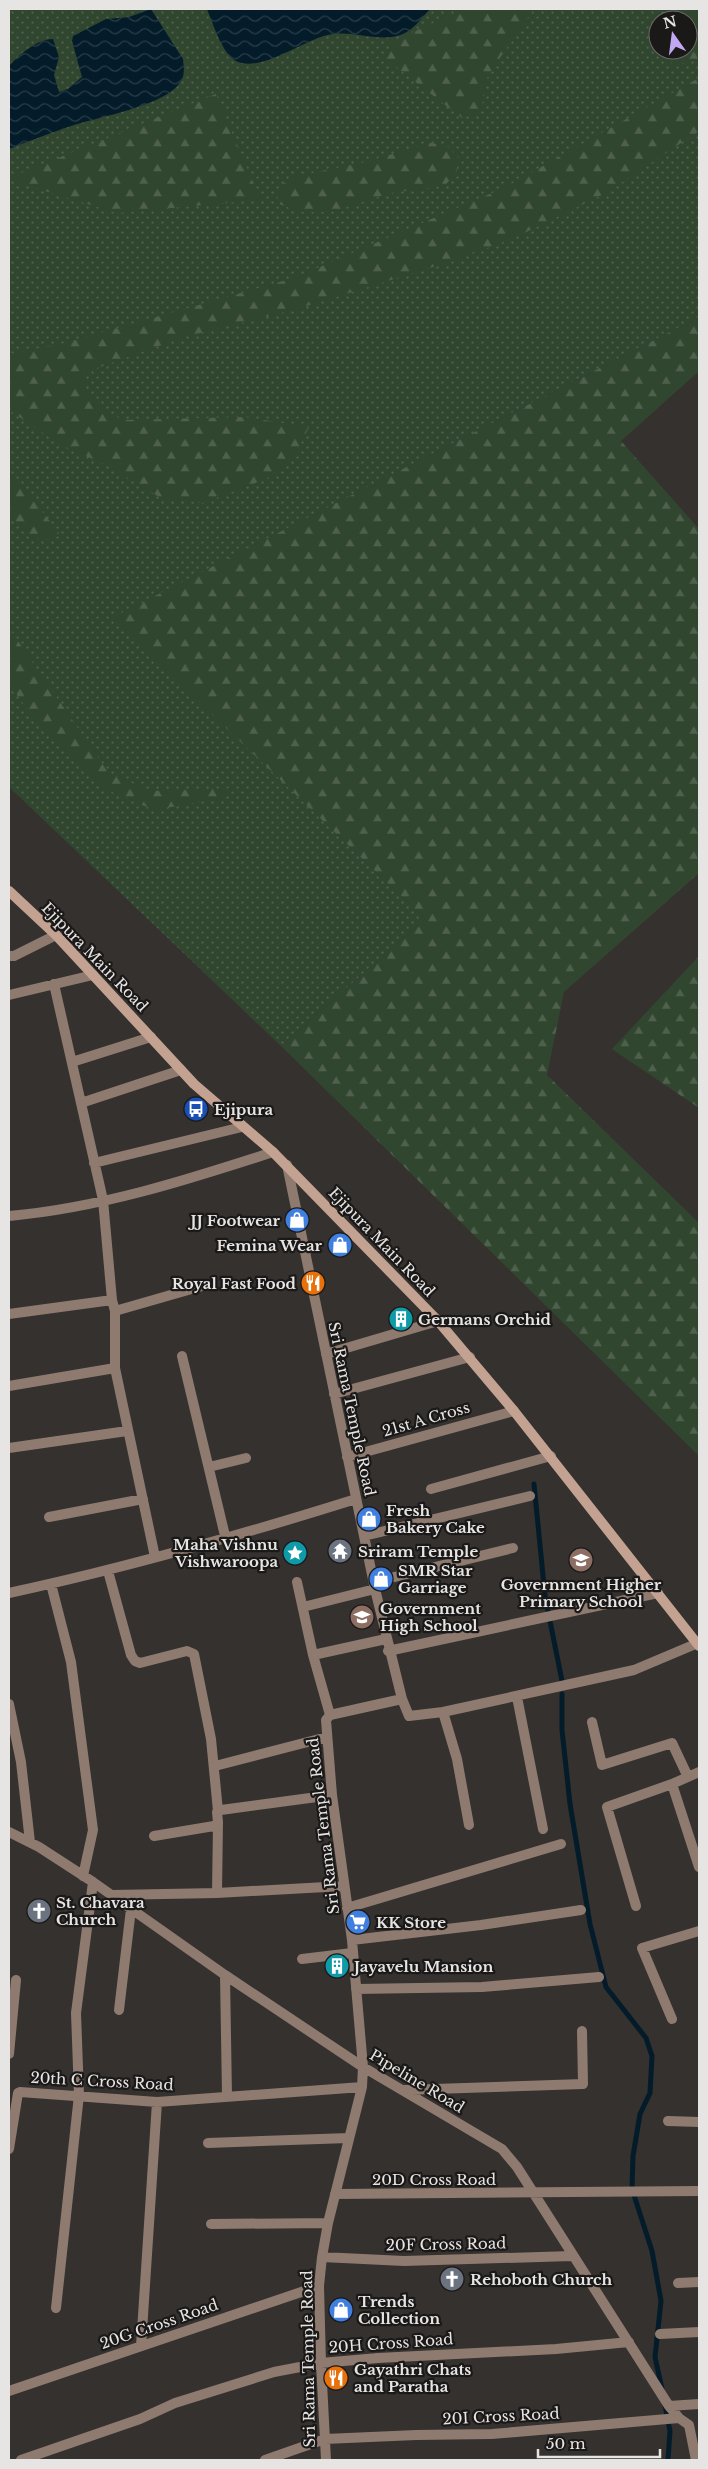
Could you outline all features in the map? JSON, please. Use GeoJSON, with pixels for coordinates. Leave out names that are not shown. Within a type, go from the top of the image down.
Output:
{"type":"FeatureCollection","features":[{"type":"Feature","properties":{"kind":"street","name":"Ejipura Main Road"},"geometry":{"type":"LineString","coordinates":[[10,894],[56,935],[210,1099],[287,1165],[438,1320],[470,1356],[551,1456],[698,1645]]}},
{"type":"Feature","properties":{"kind":"street"},"geometry":{"type":"LineString","coordinates":[[9,956],[56,935]]}},
{"type":"Feature","properties":{"kind":"street"},"geometry":{"type":"LineString","coordinates":[[9,995],[93,975]]}},
{"type":"Feature","properties":{"kind":"street"},"geometry":{"type":"LineString","coordinates":[[54,984],[103,1200],[112,1300],[115,1311],[115,1368],[156,1558]]}},
{"type":"Feature","properties":{"kind":"street"},"geometry":{"type":"LineString","coordinates":[[72,1062],[151,1037]]}},
{"type":"Feature","properties":{"kind":"street"},"geometry":{"type":"LineString","coordinates":[[81,1103],[181,1070]]}},
{"type":"Feature","properties":{"kind":"street"},"geometry":{"type":"LineString","coordinates":[[94,1163],[242,1127]]}},
{"type":"Feature","properties":{"kind":"street"},"geometry":{"type":"LineString","coordinates":[[9,1216],[76,1208],[199,1176],[273,1152]]}},
{"type":"Feature","properties":{"kind":"street","name":"Sri Rama Temple Road"},"geometry":{"type":"LineString","coordinates":[[287,1165],[374,1586],[388,1651],[402,1699]]}},
{"type":"Feature","properties":{"kind":"street"},"geometry":{"type":"LineString","coordinates":[[115,1311],[202,1286]]}},
{"type":"Feature","properties":{"kind":"street"},"geometry":{"type":"LineString","coordinates":[[9,1314],[112,1300]]}},
{"type":"Feature","properties":{"kind":"street"},"geometry":{"type":"LineString","coordinates":[[326,1354],[438,1320]]}},
{"type":"Feature","properties":{"kind":"street"},"geometry":{"type":"LineString","coordinates":[[182,1356],[226,1540]]}},
{"type":"Feature","properties":{"kind":"street"},"geometry":{"type":"LineString","coordinates":[[334,1394],[470,1356]]}},
{"type":"Feature","properties":{"kind":"street"},"geometry":{"type":"LineString","coordinates":[[9,1386],[115,1368]]}},
{"type":"Feature","properties":{"kind":"street","name":"21st A Cross"},"geometry":{"type":"LineString","coordinates":[[347,1458],[514,1411]]}},
{"type":"Feature","properties":{"kind":"street"},"geometry":{"type":"LineString","coordinates":[[9,1448],[128,1431]]}},
{"type":"Feature","properties":{"kind":"street"},"geometry":{"type":"LineString","coordinates":[[431,1489],[551,1456]]}},
{"type":"Feature","properties":{"kind":"street"},"geometry":{"type":"LineString","coordinates":[[210,1467],[246,1458]]}},
{"type":"Feature","properties":{"kind":"street"},"geometry":{"type":"LineString","coordinates":[[364,1536],[530,1496]]}},
{"type":"Feature","properties":{"kind":"street"},"geometry":{"type":"LineString","coordinates":[[49,1517],[143,1499]]}},
{"type":"Feature","properties":{"kind":"street"},"geometry":{"type":"LineString","coordinates":[[9,1593],[108,1571],[226,1540],[356,1499]]}},
{"type":"Feature","properties":{"kind":"street"},"geometry":{"type":"LineString","coordinates":[[303,1607],[513,1548]]}},
{"type":"Feature","properties":{"kind":"street"},"geometry":{"type":"LineString","coordinates":[[108,1571],[134,1661],[140,1663],[186,1651],[194,1654],[215,1766],[218,1811],[218,1893]]}},
{"type":"Feature","properties":{"kind":"street"},"geometry":{"type":"LineString","coordinates":[[297,1582],[313,1655],[330,1715],[402,1699],[409,1716],[443,1712],[634,1670],[698,1645]]}},
{"type":"Feature","properties":{"kind":"street"},"geometry":{"type":"LineString","coordinates":[[51,1584],[70,1662],[93,1830],[83,1876]]}},
{"type":"Feature","properties":{"kind":"street"},"geometry":{"type":"LineString","coordinates":[[388,1651],[658,1592]]}},
{"type":"Feature","properties":{"kind":"street"},"geometry":{"type":"LineString","coordinates":[[313,1655],[386,1640]]}},
{"type":"Feature","properties":{"kind":"street"},"geometry":{"type":"LineString","coordinates":[[517,1697],[543,1829]]}},
{"type":"Feature","properties":{"kind":"street"},"geometry":{"type":"LineString","coordinates":[[9,1704],[21,1762],[30,1842]]}},
{"type":"Feature","properties":{"kind":"street"},"geometry":{"type":"LineString","coordinates":[[443,1712],[457,1759],[469,1825]]}},
{"type":"Feature","properties":{"kind":"street","name":"Sri Rama Temple Road"},"geometry":{"type":"LineString","coordinates":[[326,2460],[319,2286],[328,2223],[362,2087],[363,2067],[352,1940],[332,1795],[326,1720],[330,1715]]}},
{"type":"Feature","properties":{"kind":"street"},"geometry":{"type":"LineString","coordinates":[[592,1722],[602,1765],[672,1743],[688,1777]]}},
{"type":"Feature","properties":{"kind":"street"},"geometry":{"type":"LineString","coordinates":[[215,1766],[328,1737]]}},
{"type":"Feature","properties":{"kind":"street"},"geometry":{"type":"LineString","coordinates":[[636,1906],[607,1808],[699,1772]]}},
{"type":"Feature","properties":{"kind":"street"},"geometry":{"type":"LineString","coordinates":[[672,1784],[699,1867]]}},
{"type":"Feature","properties":{"kind":"street"},"geometry":{"type":"LineString","coordinates":[[218,1811],[332,1795]]}},
{"type":"Feature","properties":{"kind":"street"},"geometry":{"type":"LineString","coordinates":[[154,1836],[214,1826],[218,1822]]}},
{"type":"Feature","properties":{"kind":"street","name":"Pipeline Road"},"geometry":{"type":"LineString","coordinates":[[9,1832],[30,1842],[93,1882],[225,1975],[363,2067],[502,2149],[534,2194],[670,2406],[679,2418],[689,2425],[696,2460]]}},
{"type":"Feature","properties":{"kind":"street"},"geometry":{"type":"LineString","coordinates":[[347,1908],[561,1844]]}},
{"type":"Feature","properties":{"kind":"street"},"geometry":{"type":"LineString","coordinates":[[56,2308],[79,2095],[76,2013],[93,1882]]}},
{"type":"Feature","properties":{"kind":"street"},"geometry":{"type":"LineString","coordinates":[[112,1895],[218,1893],[344,1886]]}},
{"type":"Feature","properties":{"kind":"street"},"geometry":{"type":"LineString","coordinates":[[119,2010],[131,1909]]}},
{"type":"Feature","properties":{"kind":"street"},"geometry":{"type":"LineString","coordinates":[[352,1940],[481,1925],[581,1910]]}},
{"type":"Feature","properties":{"kind":"street"},"geometry":{"type":"LineString","coordinates":[[672,2019],[642,1948],[699,1931]]}},
{"type":"Feature","properties":{"kind":"street"},"geometry":{"type":"LineString","coordinates":[[302,1959],[352,1954]]}},
{"type":"Feature","properties":{"kind":"street"},"geometry":{"type":"LineString","coordinates":[[225,1975],[227,2096]]}},
{"type":"Feature","properties":{"kind":"street"},"geometry":{"type":"LineString","coordinates":[[356,1989],[482,1987],[599,1977]]}},
{"type":"Feature","properties":{"kind":"street"},"geometry":{"type":"LineString","coordinates":[[9,2054],[16,1980]]}},
{"type":"Feature","properties":{"kind":"street"},"geometry":{"type":"LineString","coordinates":[[404,2090],[583,2084],[582,2031]]}},
{"type":"Feature","properties":{"kind":"street","name":"20th C Cross Road"},"geometry":{"type":"LineString","coordinates":[[9,2150],[18,2093],[20,2092],[156,2102],[362,2087]]}},
{"type":"Feature","properties":{"kind":"street"},"geometry":{"type":"LineString","coordinates":[[9,2089],[20,2092]]}},
{"type":"Feature","properties":{"kind":"street"},"geometry":{"type":"LineString","coordinates":[[141,2346],[156,2102]]}},
{"type":"Feature","properties":{"kind":"street"},"geometry":{"type":"LineString","coordinates":[[668,2120],[699,2122]]}},
{"type":"Feature","properties":{"kind":"street"},"geometry":{"type":"LineString","coordinates":[[208,2143],[349,2138]]}},
{"type":"Feature","properties":{"kind":"street","name":"20D Cross Road"},"geometry":{"type":"LineString","coordinates":[[335,2194],[534,2194],[699,2191]]}},
{"type":"Feature","properties":{"kind":"street"},"geometry":{"type":"LineString","coordinates":[[211,2224],[328,2223]]}},
{"type":"Feature","properties":{"kind":"street","name":"20F Cross Road"},"geometry":{"type":"LineString","coordinates":[[322,2257],[404,2261],[572,2256]]}},
{"type":"Feature","properties":{"kind":"street"},"geometry":{"type":"LineString","coordinates":[[678,2283],[699,2282]]}},
{"type":"Feature","properties":{"kind":"street","name":"20G Cross Road"},"geometry":{"type":"LineString","coordinates":[[9,2392],[319,2286]]}},
{"type":"Feature","properties":{"kind":"street"},"geometry":{"type":"LineString","coordinates":[[660,2334],[699,2332]]}},
{"type":"Feature","properties":{"kind":"street","name":"20H Cross Road"},"geometry":{"type":"LineString","coordinates":[[22,2460],[140,2419],[175,2403],[244,2380],[321,2363],[556,2349],[629,2342]]}},
{"type":"Feature","properties":{"kind":"street"},"geometry":{"type":"LineString","coordinates":[[670,2406],[699,2404]]}},
{"type":"Feature","properties":{"kind":"street","name":"20I Cross Road"},"geometry":{"type":"LineString","coordinates":[[265,2460],[325,2439],[492,2434],[679,2418]]}},
{"type":"Feature","properties":{"kind":"green space"},"geometry":{"type":"Polygon","coordinates":[[[9,9],[699,9],[699,317],[113,618],[425,919],[281,1046],[9,787],[9,9]]]}},
{"type":"Feature","properties":{"kind":"green space"},"geometry":{"type":"Polygon","coordinates":[[[455,9],[534,9],[488,75],[481,111],[462,118],[386,59],[391,42],[455,13],[455,9]]]}},
{"type":"Feature","properties":{"kind":"green space"},"geometry":{"type":"Polygon","coordinates":[[[662,9],[698,9],[699,59],[698,10],[662,9]]]}},
{"type":"Feature","properties":{"kind":"green space"},"geometry":{"type":"Polygon","coordinates":[[[671,60],[695,60],[673,66],[671,60]]]}},
{"type":"Feature","properties":{"kind":"green space"},"geometry":{"type":"Polygon","coordinates":[[[699,78],[699,131],[606,193],[514,238],[452,261],[297,309],[184,337],[83,373],[85,392],[105,412],[124,420],[245,417],[309,427],[294,457],[266,479],[203,503],[161,498],[106,465],[59,444],[9,410],[9,354],[61,344],[294,278],[506,187],[699,78]]]}},
{"type":"Feature","properties":{"kind":"green space"},"geometry":{"type":"Polygon","coordinates":[[[216,94],[260,200],[117,213],[9,180],[9,178],[216,94]]]}},
{"type":"Feature","properties":{"kind":"green space"},"geometry":{"type":"Polygon","coordinates":[[[430,143],[446,145],[459,158],[456,174],[444,186],[391,193],[331,212],[299,212],[277,203],[278,189],[289,178],[365,162],[430,143]]]}},
{"type":"Feature","properties":{"kind":"green space"},"geometry":{"type":"Polygon","coordinates":[[[699,317],[699,371],[621,441],[699,529],[699,873],[564,992],[547,1075],[699,1223],[699,1456],[281,1046],[425,919],[112,618],[699,317]]]}},
{"type":"Feature","properties":{"kind":"green space"},"geometry":{"type":"Polygon","coordinates":[[[9,470],[59,533],[52,540],[33,538],[9,514],[9,470]]]}},
{"type":"Feature","properties":{"kind":"green space"},"geometry":{"type":"Polygon","coordinates":[[[9,628],[108,772],[149,791],[238,788],[222,798],[154,810],[98,786],[25,706],[9,684],[9,628]]]}},
{"type":"Feature","properties":{"kind":"green space"},"geometry":{"type":"Polygon","coordinates":[[[699,956],[699,1108],[612,1049],[699,956]]]}},
{"type":"Feature","properties":{"kind":"water"},"geometry":{"type":"Polygon","coordinates":[[[151,9],[183,59],[183,76],[173,90],[147,104],[71,126],[9,149],[9,66],[13,62],[35,45],[53,39],[59,57],[54,75],[59,92],[68,89],[82,77],[72,41],[73,36],[106,19],[129,17],[151,9]]]}},
{"type":"Feature","properties":{"kind":"water"},"geometry":{"type":"Polygon","coordinates":[[[207,9],[430,9],[412,29],[397,36],[379,37],[333,34],[310,41],[271,59],[247,64],[231,58],[218,38],[207,9]]]}},
{"type":"Feature","properties":{"kind":"waterway"},"geometry":{"type":"LineString","coordinates":[[534,1484],[545,1596],[562,1681]]}},
{"type":"Feature","properties":{"kind":"waterway"},"geometry":{"type":"LineString","coordinates":[[562,1694],[562,1730],[570,1804],[590,1924],[606,1987],[646,2038],[652,2056],[650,2093],[640,2114],[633,2156],[632,2189],[652,2251],[661,2301],[655,2357],[662,2389]]}},
{"type":"Feature","properties":{"kind":"waterway"},"geometry":{"type":"LineString","coordinates":[[665,2405],[670,2431],[668,2460]]}},
{"type":"Feature","properties":{"kind":"place","name":"Ejipura"},"geometry":{"type":"Point","coordinates":[196,1109]}},
{"type":"Feature","properties":{"kind":"place","name":"JJ Footwear"},"geometry":{"type":"Point","coordinates":[297,1220]}},
{"type":"Feature","properties":{"kind":"place","name":"Femina Wear"},"geometry":{"type":"Point","coordinates":[340,1245]}},
{"type":"Feature","properties":{"kind":"place","name":"Royal Fast Food"},"geometry":{"type":"Point","coordinates":[313,1283]}},
{"type":"Feature","properties":{"kind":"place","name":"Germans Orchid"},"geometry":{"type":"Point","coordinates":[401,1319]}},
{"type":"Feature","properties":{"kind":"place","name":"Fresh Bakery Cake"},"geometry":{"type":"Point","coordinates":[369,1519]}},
{"type":"Feature","properties":{"kind":"place","name":"Sriram Temple"},"geometry":{"type":"Point","coordinates":[340,1551]}},
{"type":"Feature","properties":{"kind":"place","name":"Maha Vishnu Vishwaroopa"},"geometry":{"type":"Point","coordinates":[295,1553]}},
{"type":"Feature","properties":{"kind":"place","name":"Government Higher Primary School"},"geometry":{"type":"Point","coordinates":[581,1560]}},
{"type":"Feature","properties":{"kind":"place","name":"SMR Star Garriage"},"geometry":{"type":"Point","coordinates":[381,1579]}},
{"type":"Feature","properties":{"kind":"place","name":"Government High School"},"geometry":{"type":"Point","coordinates":[362,1617]}},
{"type":"Feature","properties":{"kind":"place","name":"St. Chavara Church"},"geometry":{"type":"Point","coordinates":[39,1911]}},
{"type":"Feature","properties":{"kind":"place","name":"KK Store"},"geometry":{"type":"Point","coordinates":[358,1922]}},
{"type":"Feature","properties":{"kind":"place","name":"Jayavelu Mansion"},"geometry":{"type":"Point","coordinates":[337,1966]}},
{"type":"Feature","properties":{"kind":"place","name":"Rehoboth Church"},"geometry":{"type":"Point","coordinates":[452,2279]}},
{"type":"Feature","properties":{"kind":"place","name":"Trends Collection"},"geometry":{"type":"Point","coordinates":[341,2310]}},
{"type":"Feature","properties":{"kind":"place","name":"Gayathri Chats and Paratha"},"geometry":{"type":"Point","coordinates":[336,2378]}}]}
